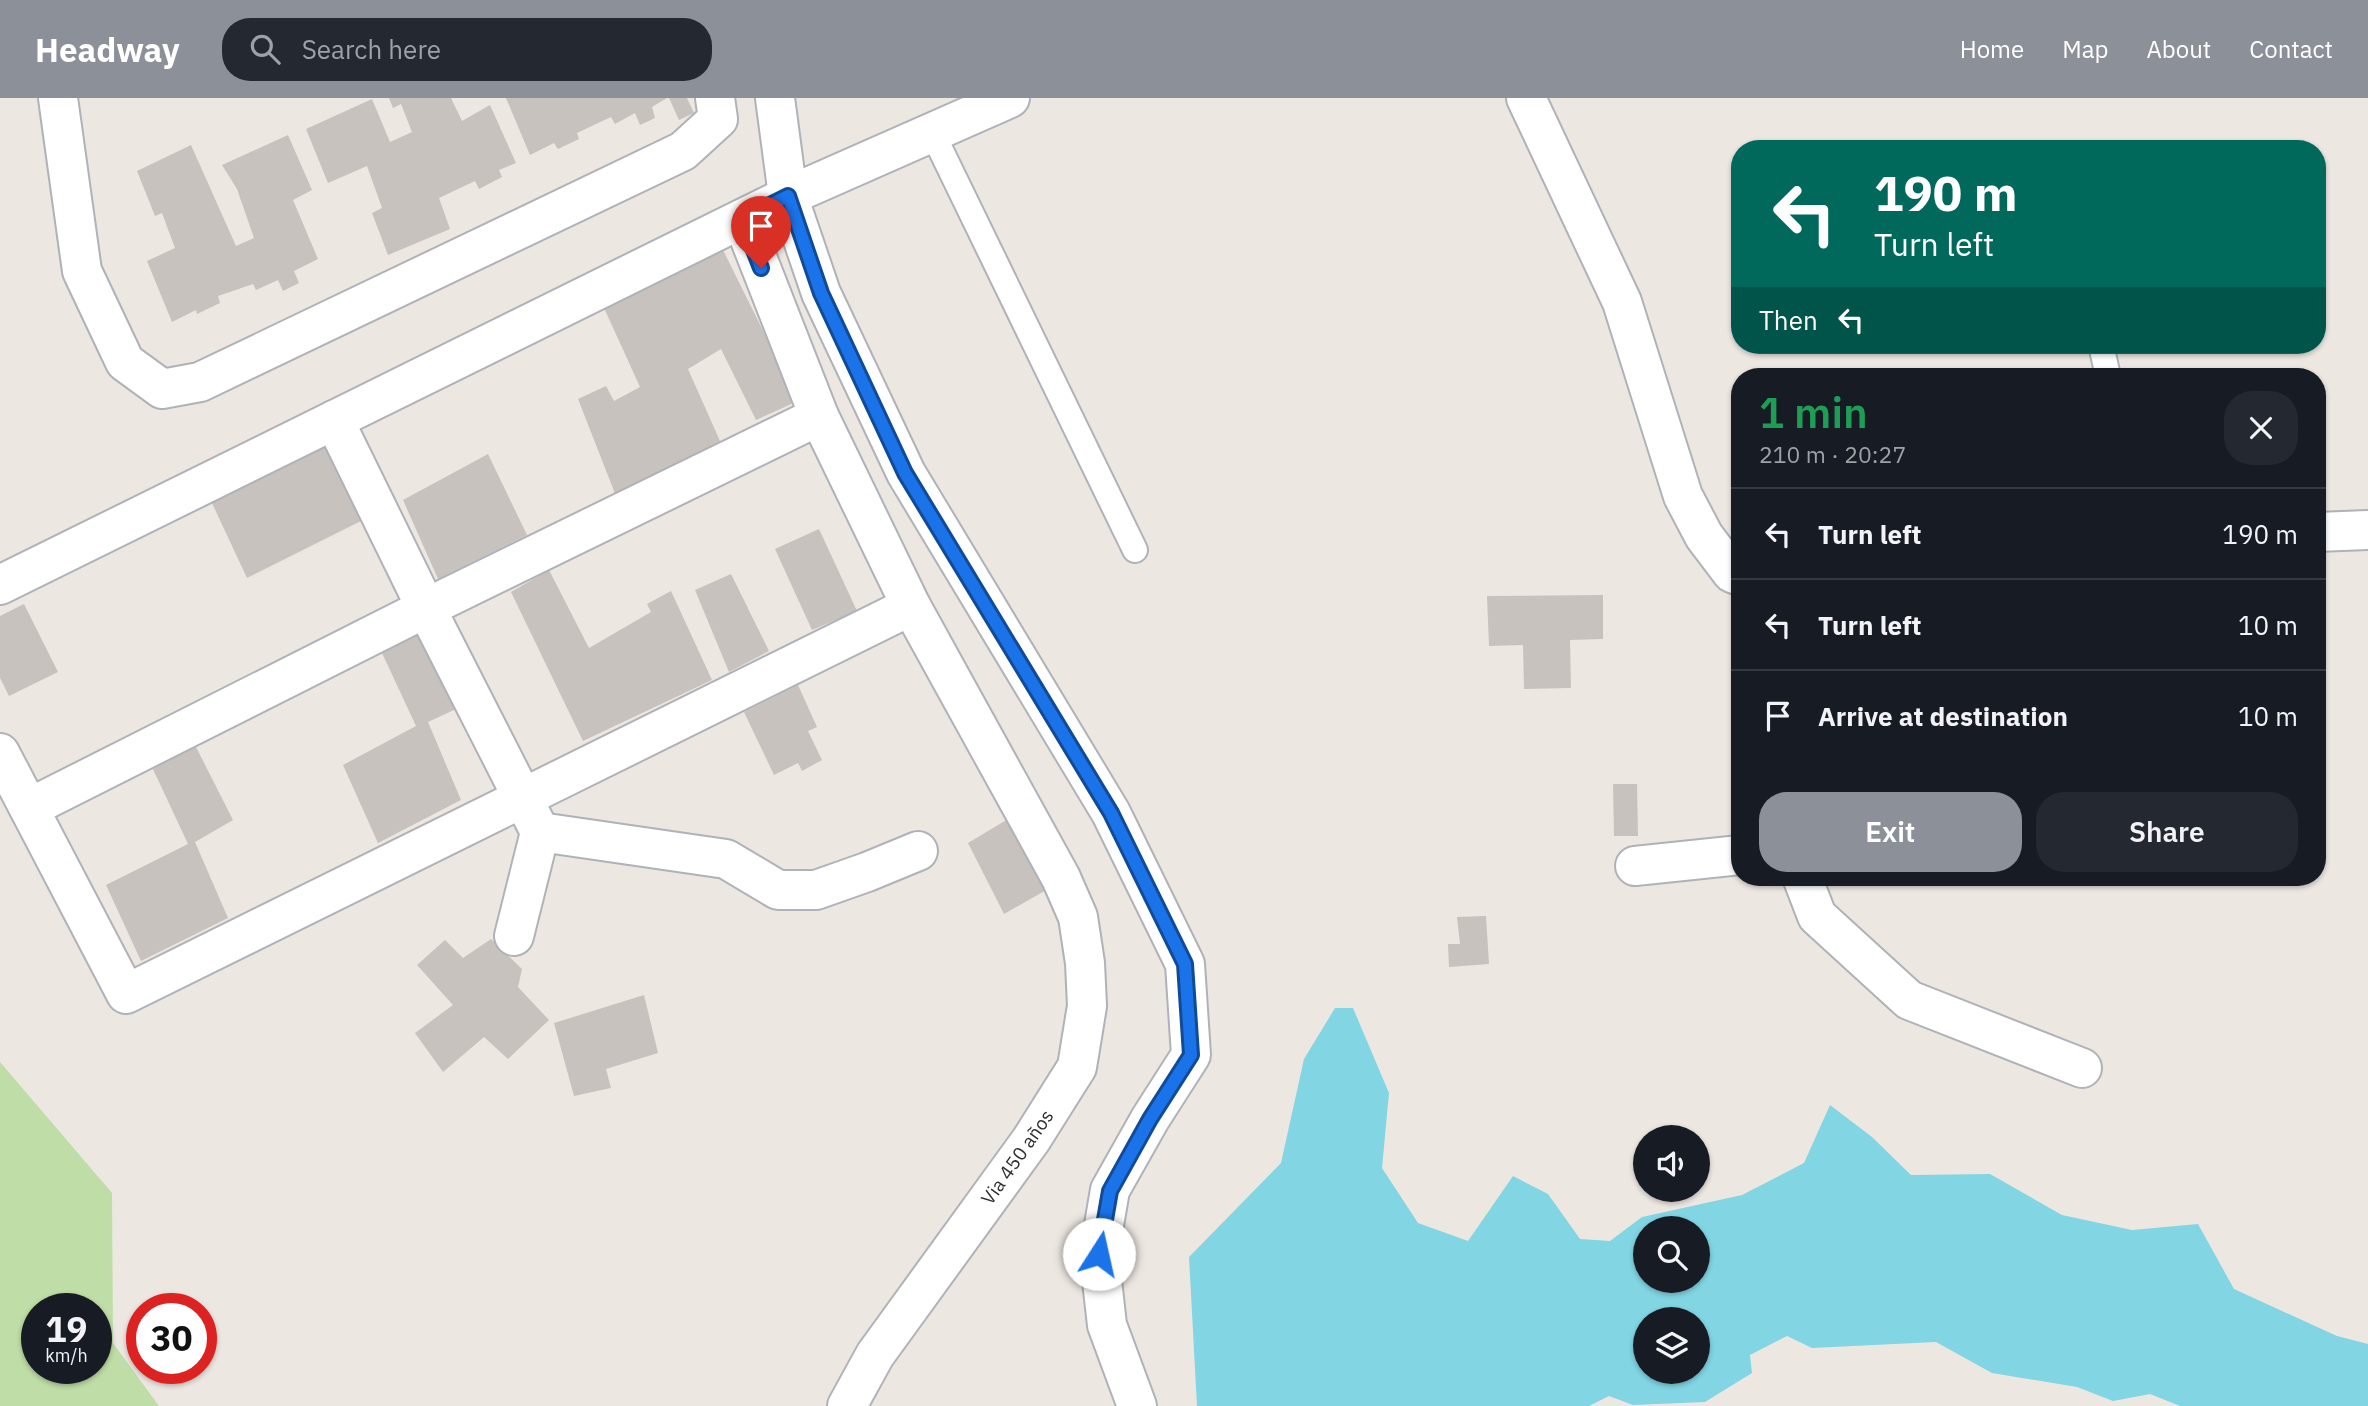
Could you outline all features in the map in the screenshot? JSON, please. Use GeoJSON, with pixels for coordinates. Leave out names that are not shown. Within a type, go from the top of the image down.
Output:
{"type":"FeatureCollection","features":[{"type":"Feature","properties":{"kind":"street"},"geometry":{"type":"LineString","coordinates":[[58,98],[82,271],[125,362],[162,389],[200,382],[683,150],[718,118],[715,98]]}},
{"type":"Feature","properties":{"kind":"street"},"geometry":{"type":"LineString","coordinates":[[775,98],[788,196],[821,293],[905,473],[1111,813],[1185,964],[1191,1055],[1150,1119],[1110,1191],[1099,1254],[1107,1325],[1137,1406]]}},
{"type":"Feature","properties":{"kind":"street"},"geometry":{"type":"LineString","coordinates":[[0,584],[788,196],[1010,98]]}},
{"type":"Feature","properties":{"kind":"street"},"geometry":{"type":"LineString","coordinates":[[1526,98],[1622,302],[1684,496],[1704,536],[1731,572]]}},
{"type":"Feature","properties":{"kind":"street","name":"Via 450 años"},"geometry":{"type":"LineString","coordinates":[[742,219],[819,416],[911,606],[1061,878],[1078,917],[1085,963],[1087,1006],[1077,1067],[1031,1140],[875,1355],[847,1406]]}},
{"type":"Feature","properties":{"kind":"street"},"geometry":{"type":"LineString","coordinates":[[29,808],[426,608],[819,416]]}},
{"type":"Feature","properties":{"kind":"street"},"geometry":{"type":"LineString","coordinates":[[334,420],[540,832],[514,936]]}},
{"type":"Feature","properties":{"kind":"street"},"geometry":{"type":"LineString","coordinates":[[2326,532],[2368,530]]}},
{"type":"Feature","properties":{"kind":"street"},"geometry":{"type":"LineString","coordinates":[[0,752],[127,994],[911,606]]}},
{"type":"Feature","properties":{"kind":"street"},"geometry":{"type":"LineString","coordinates":[[540,832],[726,859],[778,890],[816,890],[867,873],[918,851]]}},
{"type":"Feature","properties":{"kind":"street"},"geometry":{"type":"LineString","coordinates":[[1635,866],[1731,856]]}},
{"type":"Feature","properties":{"kind":"street"},"geometry":{"type":"LineString","coordinates":[[1805,886],[1817,916],[1909,1000],[2082,1068]]}},
{"type":"Feature","properties":{"kind":"lane"},"geometry":{"type":"LineString","coordinates":[[932,132],[1136,550]]}},
{"type":"Feature","properties":{"kind":"green space"},"geometry":{"type":"Polygon","coordinates":[[[0,1062],[112,1193],[113,1343],[126,1361],[126,1384],[143,1384],[159,1406],[0,1406],[0,1062]]]}},
{"type":"Feature","properties":{"kind":"water"},"geometry":{"type":"Polygon","coordinates":[[[1335,1008],[1353,1008],[1389,1093],[1382,1168],[1418,1223],[1468,1241],[1513,1176],[1548,1194],[1580,1239],[1610,1241],[1633,1224],[1633,1293],[1710,1293],[1710,1216],[1647,1216],[1742,1195],[1804,1163],[1830,1105],[1872,1137],[1911,1175],[1990,1174],[2062,1215],[2132,1230],[2198,1224],[2234,1289],[2337,1336],[2368,1344],[2368,1406],[2180,1406],[2150,1394],[2113,1401],[2077,1387],[1992,1373],[1936,1342],[1812,1348],[1787,1336],[1750,1355],[1752,1373],[1705,1402],[1633,1405],[1609,1396],[1589,1406],[1197,1406],[1189,1257],[1281,1163],[1304,1059],[1335,1008]]]}},
{"type":"Feature","properties":{"kind":"building"},"geometry":{"type":"Polygon","coordinates":[[[389,98],[451,98],[462,121],[490,105],[516,163],[499,170],[502,177],[479,189],[475,181],[439,198],[450,229],[388,255],[372,213],[382,208],[367,166],[328,183],[306,129],[372,99],[390,142],[412,132],[401,104],[393,108],[389,98]]]}},
{"type":"Feature","properties":{"kind":"building"},"geometry":{"type":"Polygon","coordinates":[[[506,98],[667,98],[652,107],[655,118],[640,125],[635,113],[615,124],[611,117],[577,133],[579,139],[558,149],[554,143],[530,155],[506,98]]]}},
{"type":"Feature","properties":{"kind":"building"},"geometry":{"type":"Polygon","coordinates":[[[669,98],[687,98],[694,113],[679,120],[669,98]]]}},
{"type":"Feature","properties":{"kind":"building"},"geometry":{"type":"Polygon","coordinates":[[[288,135],[312,190],[293,200],[318,259],[294,271],[299,283],[283,291],[278,280],[256,290],[253,284],[218,296],[220,303],[197,314],[196,310],[172,322],[147,261],[175,248],[162,213],[155,216],[137,171],[191,145],[236,246],[254,238],[237,189],[222,165],[288,135]]]}},
{"type":"Feature","properties":{"kind":"building"},"geometry":{"type":"Polygon","coordinates":[[[722,248],[798,401],[756,420],[721,349],[688,369],[720,441],[616,496],[578,399],[606,386],[614,401],[640,387],[604,308],[722,248]]]}},
{"type":"Feature","properties":{"kind":"building"},"geometry":{"type":"Polygon","coordinates":[[[331,443],[369,517],[247,578],[211,501],[331,443]]]}},
{"type":"Feature","properties":{"kind":"building"},"geometry":{"type":"Polygon","coordinates":[[[488,454],[527,535],[438,579],[403,500],[488,454]]]}},
{"type":"Feature","properties":{"kind":"building"},"geometry":{"type":"Polygon","coordinates":[[[819,529],[857,611],[812,630],[775,549],[819,529]]]}},
{"type":"Feature","properties":{"kind":"building"},"geometry":{"type":"Polygon","coordinates":[[[549,570],[589,648],[651,612],[647,604],[671,591],[712,680],[583,741],[511,592],[549,570]]]}},
{"type":"Feature","properties":{"kind":"building"},"geometry":{"type":"Polygon","coordinates":[[[731,574],[769,651],[729,672],[695,590],[731,574]]]}},
{"type":"Feature","properties":{"kind":"building"},"geometry":{"type":"Polygon","coordinates":[[[1603,595],[1603,639],[1570,640],[1571,688],[1524,689],[1523,645],[1489,646],[1487,596],[1603,595]]]}},
{"type":"Feature","properties":{"kind":"building"},"geometry":{"type":"Polygon","coordinates":[[[24,604],[58,672],[9,696],[0,678],[0,616],[24,604]]]}},
{"type":"Feature","properties":{"kind":"building"},"geometry":{"type":"Polygon","coordinates":[[[427,629],[467,704],[428,722],[461,800],[378,843],[343,765],[416,726],[382,653],[427,629]]]}},
{"type":"Feature","properties":{"kind":"building"},"geometry":{"type":"Polygon","coordinates":[[[798,685],[817,727],[808,731],[822,760],[802,771],[798,763],[774,775],[744,712],[798,685]]]}},
{"type":"Feature","properties":{"kind":"building"},"geometry":{"type":"Polygon","coordinates":[[[195,745],[233,820],[195,842],[228,918],[141,961],[106,885],[188,844],[152,767],[195,745]]]}},
{"type":"Feature","properties":{"kind":"building"},"geometry":{"type":"Polygon","coordinates":[[[1613,784],[1637,784],[1638,836],[1614,836],[1613,784]]]}},
{"type":"Feature","properties":{"kind":"building"},"geometry":{"type":"Polygon","coordinates":[[[1008,819],[1048,889],[1004,914],[968,843],[1008,819]]]}},
{"type":"Feature","properties":{"kind":"building"},"geometry":{"type":"Polygon","coordinates":[[[1486,916],[1489,964],[1449,967],[1448,944],[1460,944],[1457,917],[1486,916]]]}},
{"type":"Feature","properties":{"kind":"building"},"geometry":{"type":"Polygon","coordinates":[[[491,939],[522,969],[518,987],[549,1020],[508,1059],[484,1037],[443,1072],[415,1033],[453,1005],[417,965],[445,940],[463,958],[491,939]]]}},
{"type":"Feature","properties":{"kind":"building"},"geometry":{"type":"Polygon","coordinates":[[[644,995],[658,1053],[606,1069],[611,1088],[574,1096],[554,1023],[644,995]]]}},
{"type":"Feature","properties":{"kind":"route"},"geometry":{"type":"LineString","coordinates":[[761,268],[742,219],[788,196],[821,293],[905,473],[1111,813],[1185,964],[1191,1055],[1150,1119],[1110,1191],[1099,1254]]}}]}
